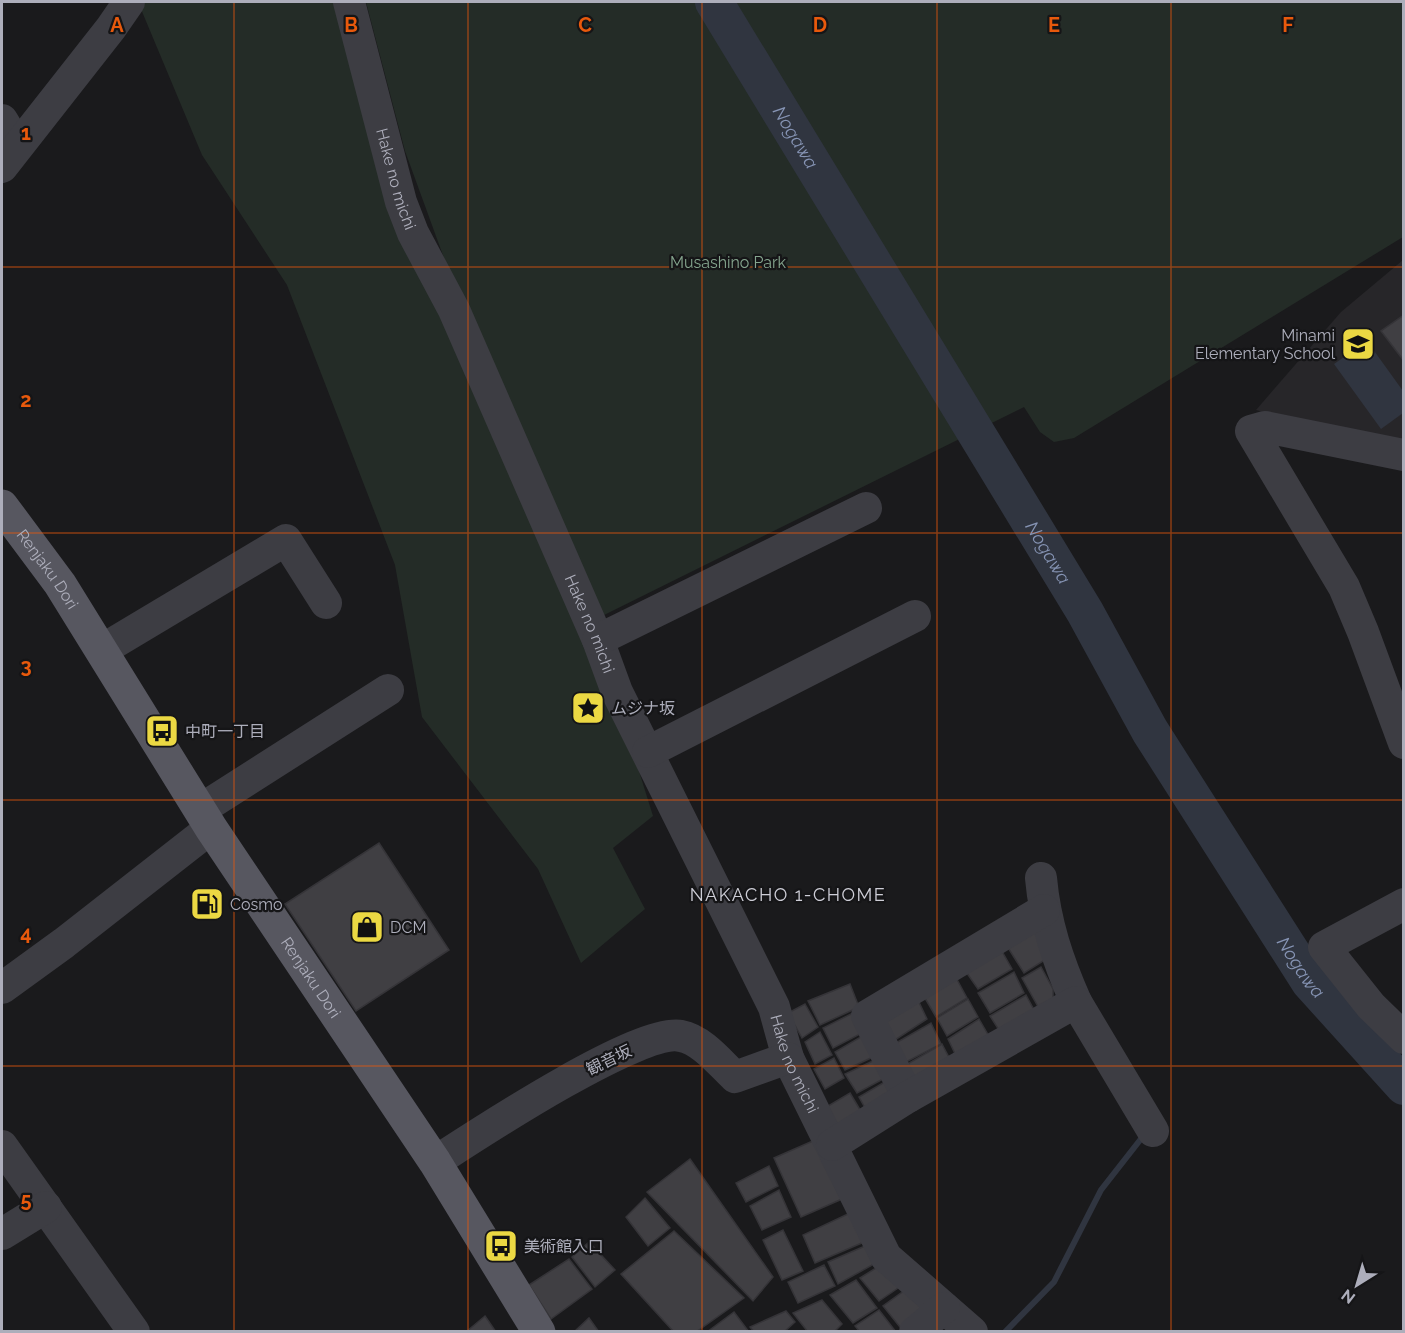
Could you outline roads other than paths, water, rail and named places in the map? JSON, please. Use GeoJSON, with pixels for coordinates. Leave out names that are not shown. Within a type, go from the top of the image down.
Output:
{"type":"FeatureCollection","features":[{"type":"Feature","properties":{"kind":"main road","name":"Renjaku Dori"},"geometry":{"type":"LineString","coordinates":[[2,506],[60,584],[205,819],[435,1162],[539,1332]]}},
{"type":"Feature","properties":{"kind":"street"},"geometry":{"type":"LineString","coordinates":[[7,144],[111,28],[129,2]]}},
{"type":"Feature","properties":{"kind":"street","name":"Hake no michi"},"geometry":{"type":"LineString","coordinates":[[349,2],[401,202],[412,233],[454,310],[598,640],[617,692],[774,1007],[788,1058],[886,1257],[972,1332]]}},
{"type":"Feature","properties":{"kind":"street"},"geometry":{"type":"LineString","coordinates":[[1404,455],[1265,427],[1251,432],[1344,587],[1404,743]]}},
{"type":"Feature","properties":{"kind":"street"},"geometry":{"type":"LineString","coordinates":[[598,640],[866,508]]}},
{"type":"Feature","properties":{"kind":"street"},"geometry":{"type":"LineString","coordinates":[[102,650],[286,540],[326,603]]}},
{"type":"Feature","properties":{"kind":"street"},"geometry":{"type":"LineString","coordinates":[[648,752],[915,616]]}},
{"type":"Feature","properties":{"kind":"street"},"geometry":{"type":"LineString","coordinates":[[2,988],[64,943],[205,819],[388,690]]}},
{"type":"Feature","properties":{"kind":"street"},"geometry":{"type":"LineString","coordinates":[[1041,878],[1044,910],[1054,951],[1076,1002],[1154,1131]]}},
{"type":"Feature","properties":{"kind":"street"},"geometry":{"type":"LineString","coordinates":[[1404,904],[1324,947],[1371,1006],[1404,1038]]}},
{"type":"Feature","properties":{"kind":"street"},"geometry":{"type":"LineString","coordinates":[[908,1097],[867,1016],[1044,910]]}},
{"type":"Feature","properties":{"kind":"street"},"geometry":{"type":"LineString","coordinates":[[832,1145],[908,1097],[1076,1002]]}},
{"type":"Feature","properties":{"kind":"street","name":"観音坂"},"geometry":{"type":"LineString","coordinates":[[435,1162],[540,1094],[643,1044],[663,1037],[681,1036],[703,1047],[735,1077],[788,1058]]}},
{"type":"Feature","properties":{"kind":"street"},"geometry":{"type":"LineString","coordinates":[[2,1146],[134,1332]]}},
{"type":"Feature","properties":{"kind":"street"},"geometry":{"type":"LineString","coordinates":[[2,1234],[46,1207]]}},
{"type":"Feature","properties":{"kind":"street"},"geometry":{"type":"LineString","coordinates":[[915,1332],[944,1308]]}},
{"type":"Feature","properties":{"kind":"waterway","name":"Nogawa"},"geometry":{"type":"LineString","coordinates":[[714,2],[1085,612],[1150,731],[1310,982],[1404,1086]]}},
{"type":"Feature","properties":{"kind":"waterway"},"geometry":{"type":"LineString","coordinates":[[1005,1332],[1054,1282],[1101,1190],[1144,1135]]}},
{"type":"Feature","properties":{"kind":"place","name":"Minami Elementary School"},"geometry":{"type":"Point","coordinates":[1358,344]}},
{"type":"Feature","properties":{"kind":"place","name":"ムジナ坂"},"geometry":{"type":"Point","coordinates":[588,708]}},
{"type":"Feature","properties":{"kind":"place","name":"中町一丁目"},"geometry":{"type":"Point","coordinates":[162,731]}},
{"type":"Feature","properties":{"kind":"place","name":"Cosmo"},"geometry":{"type":"Point","coordinates":[207,904]}},
{"type":"Feature","properties":{"kind":"place","name":"DCM"},"geometry":{"type":"Point","coordinates":[367,927]}},
{"type":"Feature","properties":{"kind":"place","name":"美術館入口"},"geometry":{"type":"Point","coordinates":[501,1246]}},
{"type":"Feature","properties":{"kind":"district","name":"NAKACHO 1-CHOME"},"geometry":{"type":"Point","coordinates":[788,894]}},
{"type":"Feature","properties":{"kind":"park label","name":"Musashino Park"},"geometry":{"type":"Point","coordinates":[728,262]}}]}
